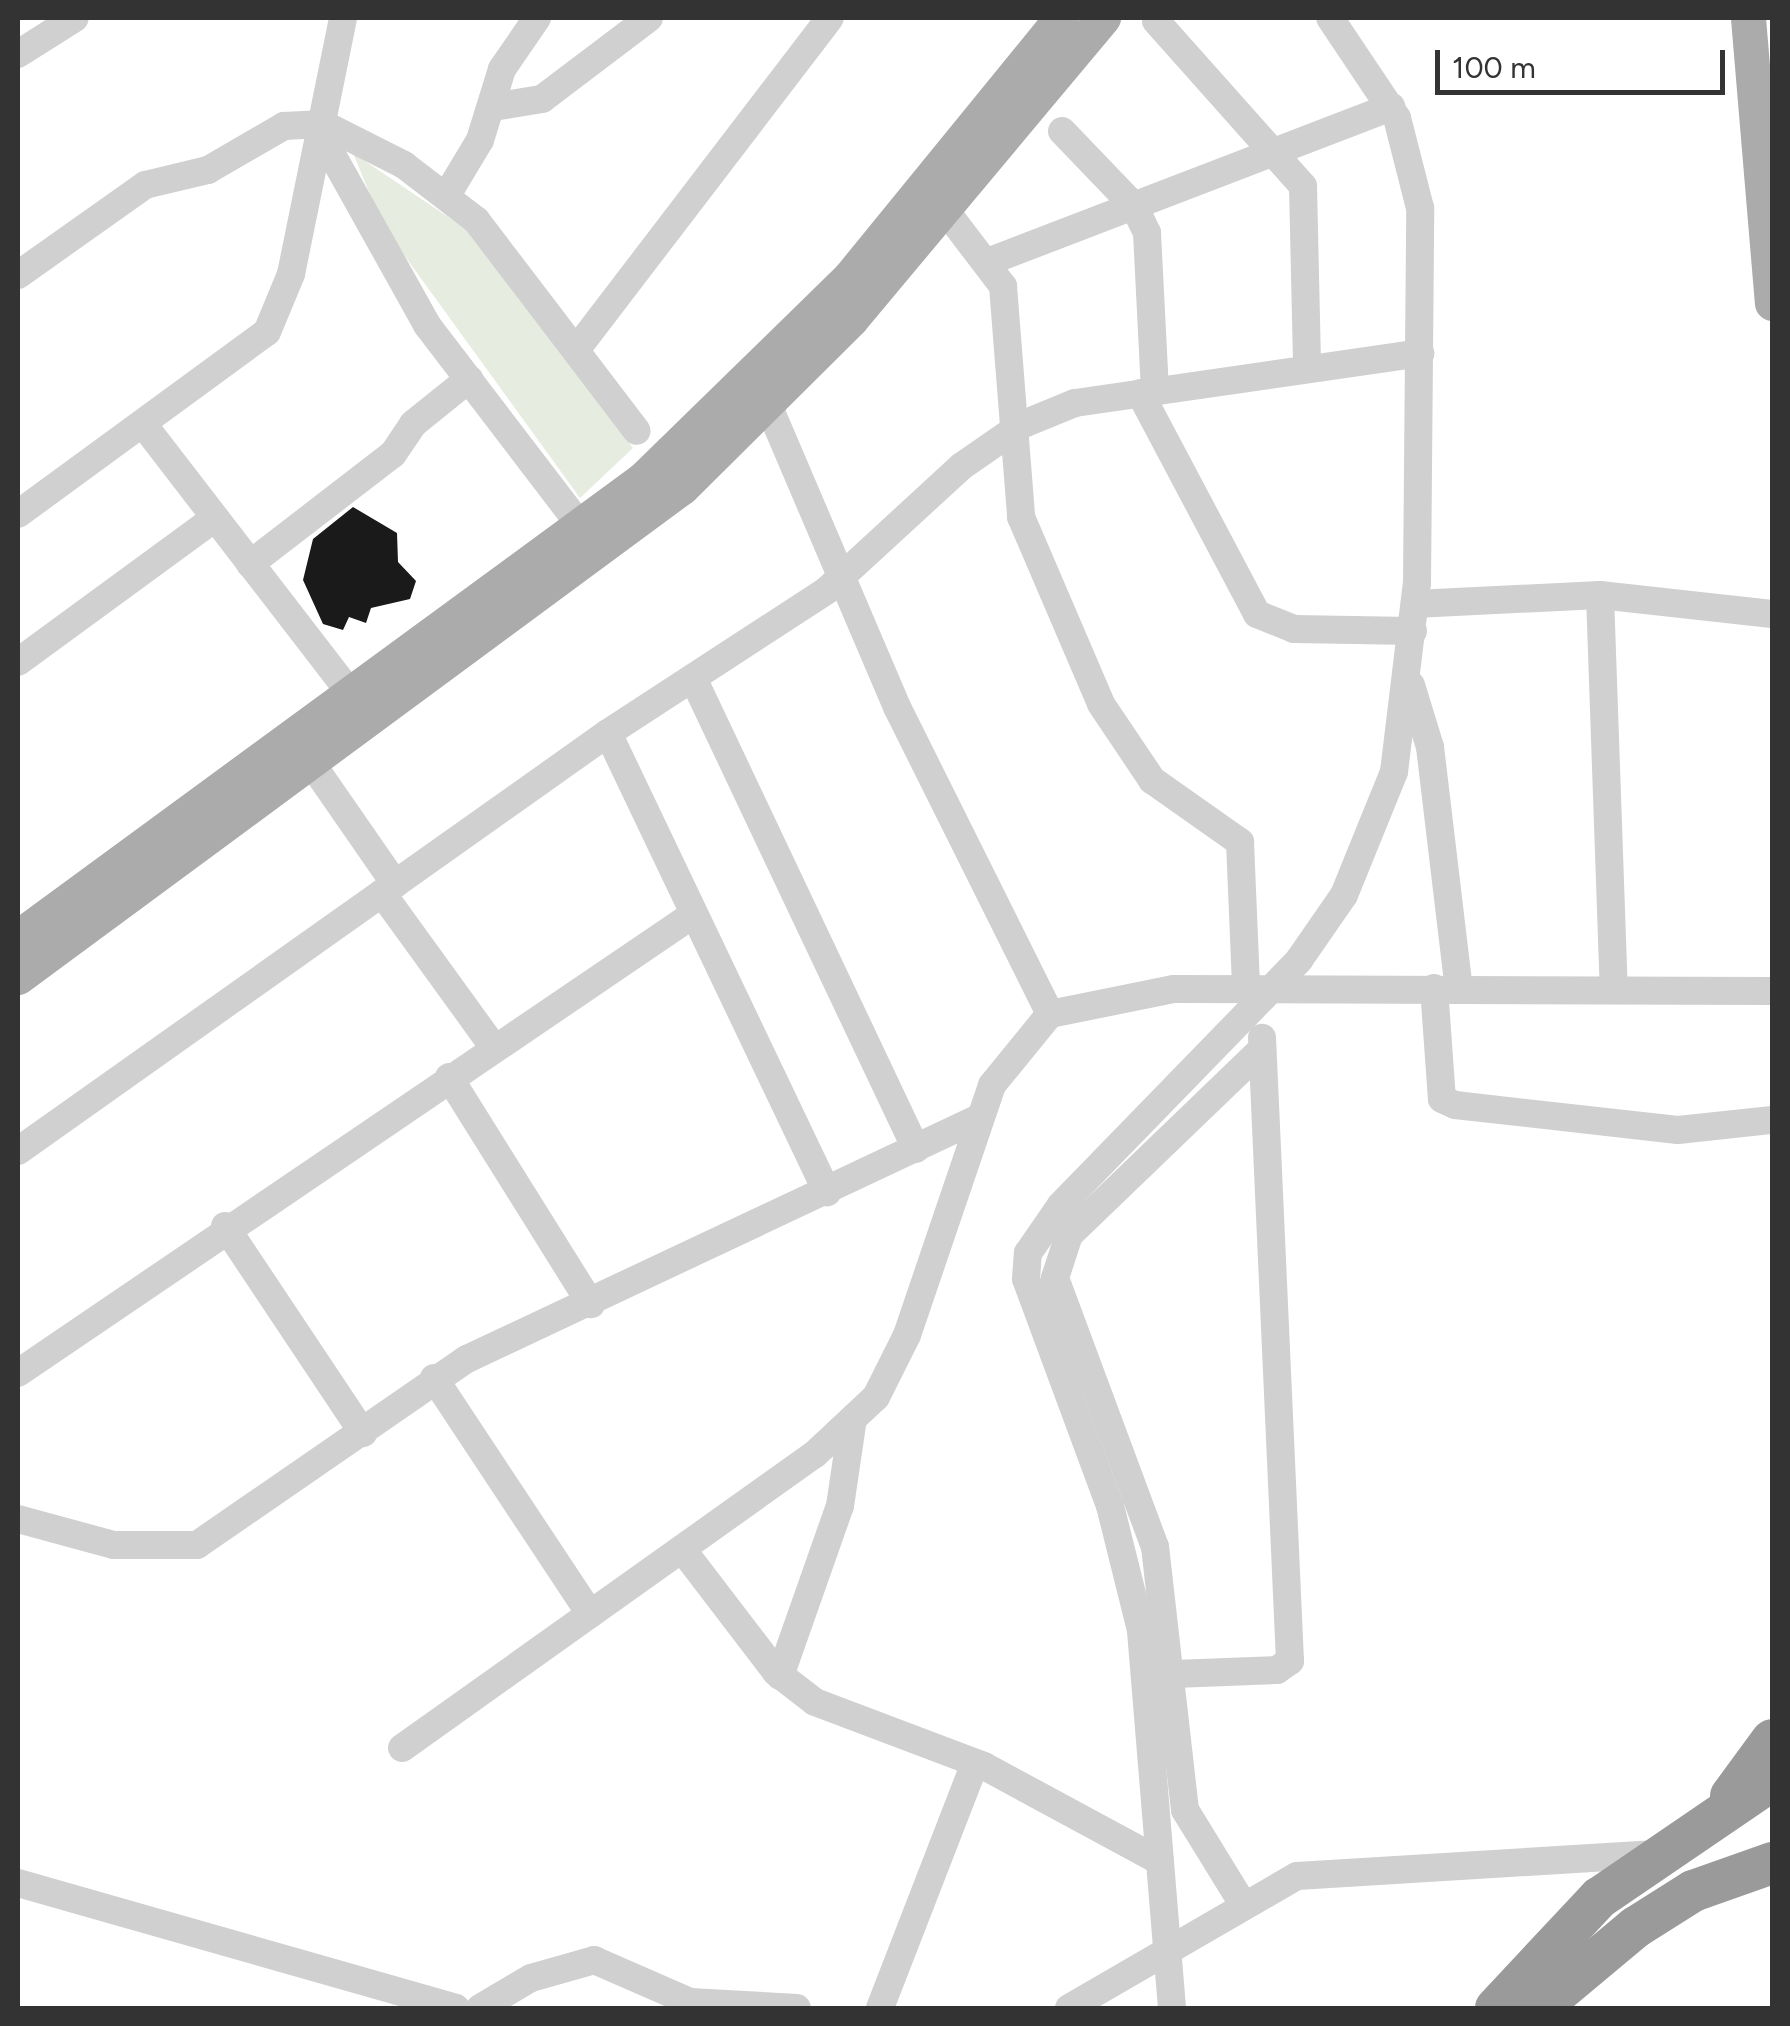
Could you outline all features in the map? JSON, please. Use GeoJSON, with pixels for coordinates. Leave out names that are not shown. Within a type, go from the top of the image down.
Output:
{"type":"FeatureCollection","features":[{"type":"Feature","properties":{"kind":"highway"},"geometry":{"type":"LineString","coordinates":[[1712,1815],[1772,1740]]}},
{"type":"Feature","properties":{"kind":"highway"},"geometry":{"type":"LineString","coordinates":[[1496,2008],[1652,1854],[1772,1780]]}},
{"type":"Feature","properties":{"kind":"highway"},"geometry":{"type":"LineString","coordinates":[[1540,2008],[1636,1927],[1693,1891],[1772,1863]]}},
{"type":"Feature","properties":{"kind":"main road"},"geometry":{"type":"LineString","coordinates":[[18,937],[583,530],[707,423],[839,289],[1061,18]]}},
{"type":"Feature","properties":{"kind":"main road"},"geometry":{"type":"LineString","coordinates":[[18,977],[589,564],[770,407],[945,210],[1104,18]]}},
{"type":"Feature","properties":{"kind":"main road"},"geometry":{"type":"LineString","coordinates":[[1748,18],[1772,303]]}},
{"type":"Feature","properties":{"kind":"street"},"geometry":{"type":"LineString","coordinates":[[18,54],[75,18]]}},
{"type":"Feature","properties":{"kind":"street"},"geometry":{"type":"LineString","coordinates":[[18,514],[255,345],[281,310],[343,18]]}},
{"type":"Feature","properties":{"kind":"street"},"geometry":{"type":"LineString","coordinates":[[447,195],[493,107],[502,69],[537,18]]}},
{"type":"Feature","properties":{"kind":"street"},"geometry":{"type":"LineString","coordinates":[[493,107],[542,99],[649,18]]}},
{"type":"Feature","properties":{"kind":"street"},"geometry":{"type":"LineString","coordinates":[[576,350],[830,18]]}},
{"type":"Feature","properties":{"kind":"street"},"geometry":{"type":"LineString","coordinates":[[1172,2008],[1134,1594],[1110,1506],[1032,1304],[1028,1253],[1062,1205],[1260,992],[1344,895],[1369,844],[1409,680],[1414,618],[1420,208],[1391,107],[1330,18]]}},
{"type":"Feature","properties":{"kind":"street"},"geometry":{"type":"LineString","coordinates":[[1156,21],[1277,150],[1308,207],[1307,369]]}},
{"type":"Feature","properties":{"kind":"street"},"geometry":{"type":"LineString","coordinates":[[990,261],[1391,107]]}},
{"type":"Feature","properties":{"kind":"street"},"geometry":{"type":"LineString","coordinates":[[18,276],[144,185],[208,170],[284,126],[322,130],[447,195],[576,350],[637,431]]}},
{"type":"Feature","properties":{"kind":"street"},"geometry":{"type":"LineString","coordinates":[[322,130],[427,324],[583,530]]}},
{"type":"Feature","properties":{"kind":"street"},"geometry":{"type":"LineString","coordinates":[[1062,132],[1134,206],[1147,233],[1148,392],[1257,614],[1294,629],[1600,595],[1772,614]]}},
{"type":"Feature","properties":{"kind":"street"},"geometry":{"type":"LineString","coordinates":[[945,210],[990,261],[1010,314],[1010,431],[1021,517],[1102,704],[1152,780],[1240,842],[1260,992],[1290,1661],[1277,1670],[1174,1674]]}},
{"type":"Feature","properties":{"kind":"street"},"geometry":{"type":"LineString","coordinates":[[18,1151],[608,733],[842,578],[1010,431],[1076,403],[1420,353]]}},
{"type":"Feature","properties":{"kind":"street"},"geometry":{"type":"LineString","coordinates":[[250,564],[393,454],[413,424],[469,379]]}},
{"type":"Feature","properties":{"kind":"street"},"geometry":{"type":"LineString","coordinates":[[770,407],[842,578],[1050,1014]]}},
{"type":"Feature","properties":{"kind":"street"},"geometry":{"type":"LineString","coordinates":[[143,424],[353,697]]}},
{"type":"Feature","properties":{"kind":"street"},"geometry":{"type":"LineString","coordinates":[[18,662],[216,518]]}},
{"type":"Feature","properties":{"kind":"street"},"geometry":{"type":"LineString","coordinates":[[1600,595],[1614,990]]}},
{"type":"Feature","properties":{"kind":"street"},"geometry":{"type":"LineString","coordinates":[[693,678],[916,1149]]}},
{"type":"Feature","properties":{"kind":"street"},"geometry":{"type":"LineString","coordinates":[[1409,680],[1430,747],[1446,989],[1442,1100],[1456,1105],[1678,1130],[1772,1120]]}},
{"type":"Feature","properties":{"kind":"street"},"geometry":{"type":"LineString","coordinates":[[608,733],[827,1192]]}},
{"type":"Feature","properties":{"kind":"street"},"geometry":{"type":"LineString","coordinates":[[312,764],[388,889],[494,1048]]}},
{"type":"Feature","properties":{"kind":"street"},"geometry":{"type":"LineString","coordinates":[[18,1373],[225,1226],[694,914]]}},
{"type":"Feature","properties":{"kind":"street"},"geometry":{"type":"LineString","coordinates":[[402,1748],[852,1425],[896,1364],[979,1118],[1012,1054],[1050,1014],[1102,998],[1260,992],[1772,991]]}},
{"type":"Feature","properties":{"kind":"street"},"geometry":{"type":"LineString","coordinates":[[1241,1902],[1185,1810],[1174,1674],[1155,1547],[1055,1278],[1058,1254],[1262,1048]]}},
{"type":"Feature","properties":{"kind":"street"},"geometry":{"type":"LineString","coordinates":[[450,1077],[592,1304]]}},
{"type":"Feature","properties":{"kind":"street"},"geometry":{"type":"LineString","coordinates":[[18,1519],[114,1544],[197,1545],[363,1433],[434,1378],[979,1118]]}},
{"type":"Feature","properties":{"kind":"street"},"geometry":{"type":"LineString","coordinates":[[225,1226],[363,1433]]}},
{"type":"Feature","properties":{"kind":"street"},"geometry":{"type":"LineString","coordinates":[[434,1378],[590,1614]]}},
{"type":"Feature","properties":{"kind":"street"},"geometry":{"type":"LineString","coordinates":[[780,1676],[840,1506],[852,1425]]}},
{"type":"Feature","properties":{"kind":"street"},"geometry":{"type":"LineString","coordinates":[[682,1549],[780,1676],[833,1712],[976,1763],[1160,1861]]}},
{"type":"Feature","properties":{"kind":"street"},"geometry":{"type":"LineString","coordinates":[[880,2008],[976,1763]]}},
{"type":"Feature","properties":{"kind":"street"},"geometry":{"type":"LineString","coordinates":[[1069,2008],[1241,1902],[1327,1872],[1652,1854]]}},
{"type":"Feature","properties":{"kind":"street"},"geometry":{"type":"LineString","coordinates":[[18,1884],[456,2008]]}},
{"type":"Feature","properties":{"kind":"street"},"geometry":{"type":"LineString","coordinates":[[480,2008],[531,1978],[594,1960],[690,2002],[797,2008]]}},
{"type":"Feature","properties":{"kind":"shaded area"},"geometry":{"type":"Polygon","coordinates":[[[353,153],[472,233],[633,448],[580,498],[383,226],[353,153]]]}},
{"type":"Feature","properties":{"kind":"building"},"geometry":{"type":"Polygon","coordinates":[[[353,507],[397,533],[398,562],[416,581],[410,599],[371,608],[366,623],[349,617],[343,630],[323,624],[303,580],[313,539],[353,507]]]}}]}
